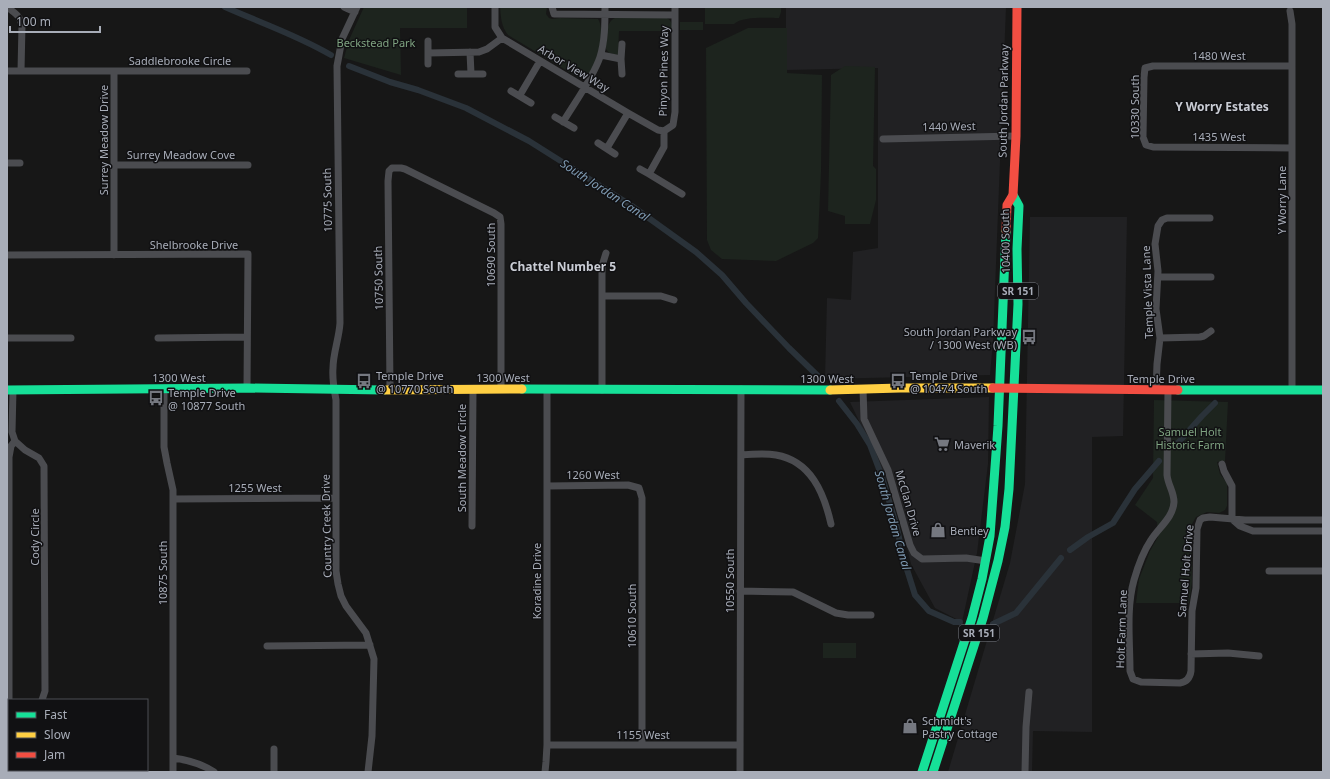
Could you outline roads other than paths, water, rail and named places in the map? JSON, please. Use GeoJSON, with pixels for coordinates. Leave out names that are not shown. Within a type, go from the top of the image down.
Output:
{"type":"FeatureCollection","features":[{"type":"Feature","properties":{"kind":"main road","name":"South Jordan Parkway"},"geometry":{"type":"LineString","coordinates":[[1013,195],[1016,136],[1017,7]]}},
{"type":"Feature","properties":{"kind":"main road","name":"10400 South"},"geometry":{"type":"LineString","coordinates":[[933,772],[991,589],[1005,527],[1009,489],[1018,304],[1017,249],[1019,206],[1013,195],[1007,204],[1000,388],[992,517],[986,561]]}},
{"type":"Feature","properties":{"kind":"main road","name":"1300 West"},"geometry":{"type":"LineString","coordinates":[[10,390],[247,388],[334,390],[741,390],[1000,388]]}},
{"type":"Feature","properties":{"kind":"main road","name":"Temple Drive"},"geometry":{"type":"LineString","coordinates":[[1000,388],[1323,390]]}},
{"type":"Feature","properties":{"kind":"main road","name":"SR 151"},"geometry":{"type":"LineString","coordinates":[[922,772],[970,625],[986,561]]}},
{"type":"Feature","properties":{"kind":"street"},"geometry":{"type":"LineString","coordinates":[[7,7],[16,13],[22,25],[21,71]]}},
{"type":"Feature","properties":{"kind":"street"},"geometry":{"type":"LineString","coordinates":[[344,7],[356,10]]}},
{"type":"Feature","properties":{"kind":"street"},"geometry":{"type":"LineString","coordinates":[[428,53],[478,52],[487,49],[502,38],[495,27],[495,7]]}},
{"type":"Feature","properties":{"kind":"street","name":"Pinyon Pines Way"},"geometry":{"type":"LineString","coordinates":[[664,131],[673,125],[675,112],[675,7]]}},
{"type":"Feature","properties":{"kind":"street","name":"10775 South"},"geometry":{"type":"LineString","coordinates":[[334,390],[332,367],[340,323],[337,66],[342,39],[356,10]]}},
{"type":"Feature","properties":{"kind":"street"},"geometry":{"type":"LineString","coordinates":[[553,10],[605,11],[675,16]]}},
{"type":"Feature","properties":{"kind":"street"},"geometry":{"type":"LineString","coordinates":[[563,122],[595,70],[601,55],[604,39],[605,11]]}},
{"type":"Feature","properties":{"kind":"street","name":"Y Worry Lane"},"geometry":{"type":"LineString","coordinates":[[1290,11],[1292,24],[1292,390]]}},
{"type":"Feature","properties":{"kind":"street","name":"Arbor View Way"},"geometry":{"type":"LineString","coordinates":[[502,38],[628,113],[658,130],[664,131]]}},
{"type":"Feature","properties":{"kind":"street"},"geometry":{"type":"LineString","coordinates":[[428,41],[428,64]]}},
{"type":"Feature","properties":{"kind":"street"},"geometry":{"type":"LineString","coordinates":[[622,44],[622,74]]}},
{"type":"Feature","properties":{"kind":"street"},"geometry":{"type":"LineString","coordinates":[[470,52],[471,74]]}},
{"type":"Feature","properties":{"kind":"street"},"geometry":{"type":"LineString","coordinates":[[601,55],[621,59]]}},
{"type":"Feature","properties":{"kind":"street"},"geometry":{"type":"LineString","coordinates":[[520,96],[540,61]]}},
{"type":"Feature","properties":{"kind":"street","name":"1480 West"},"geometry":{"type":"LineString","coordinates":[[1145,68],[1153,66],[1292,66]]}},
{"type":"Feature","properties":{"kind":"street","name":"10330 South"},"geometry":{"type":"LineString","coordinates":[[1145,68],[1143,137],[1146,145]]}},
{"type":"Feature","properties":{"kind":"street","name":"Surrey Meadow Drive"},"geometry":{"type":"LineString","coordinates":[[7,71],[114,71],[114,255]]}},
{"type":"Feature","properties":{"kind":"street","name":"Saddlebrooke Circle"},"geometry":{"type":"LineString","coordinates":[[114,71],[247,71]]}},
{"type":"Feature","properties":{"kind":"street"},"geometry":{"type":"LineString","coordinates":[[458,74],[482,74]]}},
{"type":"Feature","properties":{"kind":"street"},"geometry":{"type":"LineString","coordinates":[[511,91],[531,103]]}},
{"type":"Feature","properties":{"kind":"street"},"geometry":{"type":"LineString","coordinates":[[607,148],[628,113]]}},
{"type":"Feature","properties":{"kind":"street"},"geometry":{"type":"LineString","coordinates":[[555,117],[574,128]]}},
{"type":"Feature","properties":{"kind":"street"},"geometry":{"type":"LineString","coordinates":[[649,174],[664,147],[664,131]]}},
{"type":"Feature","properties":{"kind":"street","name":"1440 West"},"geometry":{"type":"LineString","coordinates":[[883,139],[1016,136]]}},
{"type":"Feature","properties":{"kind":"street"},"geometry":{"type":"LineString","coordinates":[[598,143],[615,154]]}},
{"type":"Feature","properties":{"kind":"street","name":"1435 West"},"geometry":{"type":"LineString","coordinates":[[1146,145],[1153,147],[1292,148]]}},
{"type":"Feature","properties":{"kind":"street"},"geometry":{"type":"LineString","coordinates":[[7,163],[20,163]]}},
{"type":"Feature","properties":{"kind":"street","name":"Surrey Meadow Cove"},"geometry":{"type":"LineString","coordinates":[[114,165],[248,165]]}},
{"type":"Feature","properties":{"kind":"street","name":"10750 South"},"geometry":{"type":"LineString","coordinates":[[390,389],[388,181],[389,171],[392,168]]}},
{"type":"Feature","properties":{"kind":"street","name":"10690 South"},"geometry":{"type":"LineString","coordinates":[[392,168],[405,169],[494,212],[500,217],[500,389]]}},
{"type":"Feature","properties":{"kind":"street"},"geometry":{"type":"LineString","coordinates":[[640,168],[682,194]]}},
{"type":"Feature","properties":{"kind":"street","name":"Temple Vista Lane"},"geometry":{"type":"LineString","coordinates":[[1156,390],[1160,338],[1156,309],[1158,276],[1155,244],[1158,226],[1162,220],[1169,218],[1210,218]]}},
{"type":"Feature","properties":{"kind":"street"},"geometry":{"type":"LineString","coordinates":[[602,390],[602,266],[606,253]]}},
{"type":"Feature","properties":{"kind":"street","name":"Shelbrooke Drive"},"geometry":{"type":"LineString","coordinates":[[7,255],[248,254],[247,388]]}},
{"type":"Feature","properties":{"kind":"street"},"geometry":{"type":"LineString","coordinates":[[1158,276],[1210,277]]}},
{"type":"Feature","properties":{"kind":"street"},"geometry":{"type":"LineString","coordinates":[[602,296],[661,296],[674,300]]}},
{"type":"Feature","properties":{"kind":"street"},"geometry":{"type":"LineString","coordinates":[[1160,338],[1200,337],[1204,336],[1210,331]]}},
{"type":"Feature","properties":{"kind":"street"},"geometry":{"type":"LineString","coordinates":[[158,338],[247,337]]}},
{"type":"Feature","properties":{"kind":"street"},"geometry":{"type":"LineString","coordinates":[[7,338],[70,338]]}},
{"type":"Feature","properties":{"kind":"street","name":"10875 South"},"geometry":{"type":"LineString","coordinates":[[164,389],[164,447],[166,464],[172,481],[173,499],[173,772]]}},
{"type":"Feature","properties":{"kind":"street","name":"Koradine Drive"},"geometry":{"type":"LineString","coordinates":[[545,772],[547,745],[547,389]]}},
{"type":"Feature","properties":{"kind":"street","name":"McClan Drive"},"geometry":{"type":"LineString","coordinates":[[863,389],[864,419],[888,470],[910,545],[914,553],[922,559],[966,558],[986,561]]}},
{"type":"Feature","properties":{"kind":"street"},"geometry":{"type":"LineString","coordinates":[[8,698],[9,456],[11,446],[15,441],[12,432],[10,390]]}},
{"type":"Feature","properties":{"kind":"street","name":"Country Creek Drive"},"geometry":{"type":"LineString","coordinates":[[334,390],[336,400],[336,571],[341,596],[346,606],[366,633],[374,659],[372,736],[368,772]]}},
{"type":"Feature","properties":{"kind":"street","name":"South Meadow Circle"},"geometry":{"type":"LineString","coordinates":[[472,390],[472,526]]}},
{"type":"Feature","properties":{"kind":"street","name":"10550 South"},"geometry":{"type":"LineString","coordinates":[[740,772],[741,390]]}},
{"type":"Feature","properties":{"kind":"street","name":"Holt Farm Lane"},"geometry":{"type":"LineString","coordinates":[[1168,390],[1167,475],[1174,502],[1170,515],[1156,532],[1146,549],[1134,581],[1130,610],[1130,671],[1133,679],[1138,682],[1180,682],[1188,679]]}},
{"type":"Feature","properties":{"kind":"street","name":"Cody Circle"},"geometry":{"type":"LineString","coordinates":[[15,441],[24,450],[39,458],[44,466],[45,691],[42,699]]}},
{"type":"Feature","properties":{"kind":"street"},"geometry":{"type":"LineString","coordinates":[[741,455],[776,455],[787,458],[803,468],[810,474],[820,490],[827,507],[831,524]]}},
{"type":"Feature","properties":{"kind":"street"},"geometry":{"type":"LineString","coordinates":[[1222,464],[1232,486],[1232,519]]}},
{"type":"Feature","properties":{"kind":"street","name":"1260 West"},"geometry":{"type":"LineString","coordinates":[[547,486],[628,485],[639,488]]}},
{"type":"Feature","properties":{"kind":"street","name":"10610 South"},"geometry":{"type":"LineString","coordinates":[[639,488],[642,498],[642,745]]}},
{"type":"Feature","properties":{"kind":"street","name":"1255 West"},"geometry":{"type":"LineString","coordinates":[[173,499],[336,498]]}},
{"type":"Feature","properties":{"kind":"street","name":"Samuel Holt Drive"},"geometry":{"type":"LineString","coordinates":[[1188,679],[1191,671],[1192,611],[1197,581],[1197,526],[1200,520],[1206,517],[1232,519],[1323,520]]}},
{"type":"Feature","properties":{"kind":"street","name":"Samuel Holt Drive"},"geometry":{"type":"LineString","coordinates":[[1232,519],[1240,526],[1253,530],[1323,531]]}},
{"type":"Feature","properties":{"kind":"street"},"geometry":{"type":"LineString","coordinates":[[1269,571],[1323,571]]}},
{"type":"Feature","properties":{"kind":"street"},"geometry":{"type":"LineString","coordinates":[[740,591],[793,592],[836,613],[848,615],[871,615]]}},
{"type":"Feature","properties":{"kind":"street"},"geometry":{"type":"LineString","coordinates":[[267,646],[370,645]]}},
{"type":"Feature","properties":{"kind":"street"},"geometry":{"type":"LineString","coordinates":[[1191,654],[1228,653],[1259,656]]}},
{"type":"Feature","properties":{"kind":"street"},"geometry":{"type":"LineString","coordinates":[[1025,772],[1026,727],[1029,692]]}},
{"type":"Feature","properties":{"kind":"street","name":"1155 West"},"geometry":{"type":"LineString","coordinates":[[547,745],[740,745]]}},
{"type":"Feature","properties":{"kind":"street"},"geometry":{"type":"LineString","coordinates":[[274,749],[274,772]]}},
{"type":"Feature","properties":{"kind":"street"},"geometry":{"type":"LineString","coordinates":[[173,758],[198,763],[214,772]]}},
{"type":"Feature","properties":{"kind":"waterway","name":"South Jordan Canal"},"geometry":{"type":"LineString","coordinates":[[225,7],[292,35],[331,55]]}},
{"type":"Feature","properties":{"kind":"waterway","name":"South Jordan Canal"},"geometry":{"type":"LineString","coordinates":[[349,66],[390,82],[418,90],[466,108],[529,141],[632,206],[696,252],[722,275],[746,303],[820,378]]}},
{"type":"Feature","properties":{"kind":"waterway","name":"South Jordan Canal"},"geometry":{"type":"LineString","coordinates":[[839,401],[857,424],[870,445],[882,477],[915,595],[929,611],[954,622],[960,622]]}},
{"type":"Feature","properties":{"kind":"waterway","name":"South Jordan Canal"},"geometry":{"type":"LineString","coordinates":[[1177,444],[1215,403]]}},
{"type":"Feature","properties":{"kind":"waterway","name":"South Jordan Canal"},"geometry":{"type":"LineString","coordinates":[[1070,550],[1088,537],[1113,523],[1135,489],[1159,461]]}},
{"type":"Feature","properties":{"kind":"waterway","name":"South Jordan Canal"},"geometry":{"type":"LineString","coordinates":[[993,624],[1016,613],[1061,558]]}},
{"type":"Feature","properties":{"kind":"place","name":"South Jordan Parkway / 1300 West (WB)"},"geometry":{"type":"Point","coordinates":[1029,337]}},
{"type":"Feature","properties":{"kind":"place","name":"Temple Drive @ 10770 South"},"geometry":{"type":"Point","coordinates":[364,381]}},
{"type":"Feature","properties":{"kind":"place","name":"Temple Drive @ 10474 South"},"geometry":{"type":"Point","coordinates":[898,381]}},
{"type":"Feature","properties":{"kind":"place","name":"Temple Drive @ 10877 South"},"geometry":{"type":"Point","coordinates":[156,398]}},
{"type":"Feature","properties":{"kind":"place","name":"Maverik"},"geometry":{"type":"Point","coordinates":[942,444]}},
{"type":"Feature","properties":{"kind":"place","name":"Bentley"},"geometry":{"type":"Point","coordinates":[938,530]}},
{"type":"Feature","properties":{"kind":"place","name":"Schmidt's Pastry Cottage"},"geometry":{"type":"Point","coordinates":[910,726]}},
{"type":"Feature","properties":{"kind":"district","name":"Y Worry Estates"},"geometry":{"type":"Point","coordinates":[1222,106]}},
{"type":"Feature","properties":{"kind":"district","name":"Chattel Number 5"},"geometry":{"type":"Point","coordinates":[563,266]}},
{"type":"Feature","properties":{"kind":"park label","name":"Beckstead Park"},"geometry":{"type":"Point","coordinates":[376,42]}},
{"type":"Feature","properties":{"kind":"park label","name":"Samuel Holt Historic Farm"},"geometry":{"type":"Point","coordinates":[1190,437]}}]}
